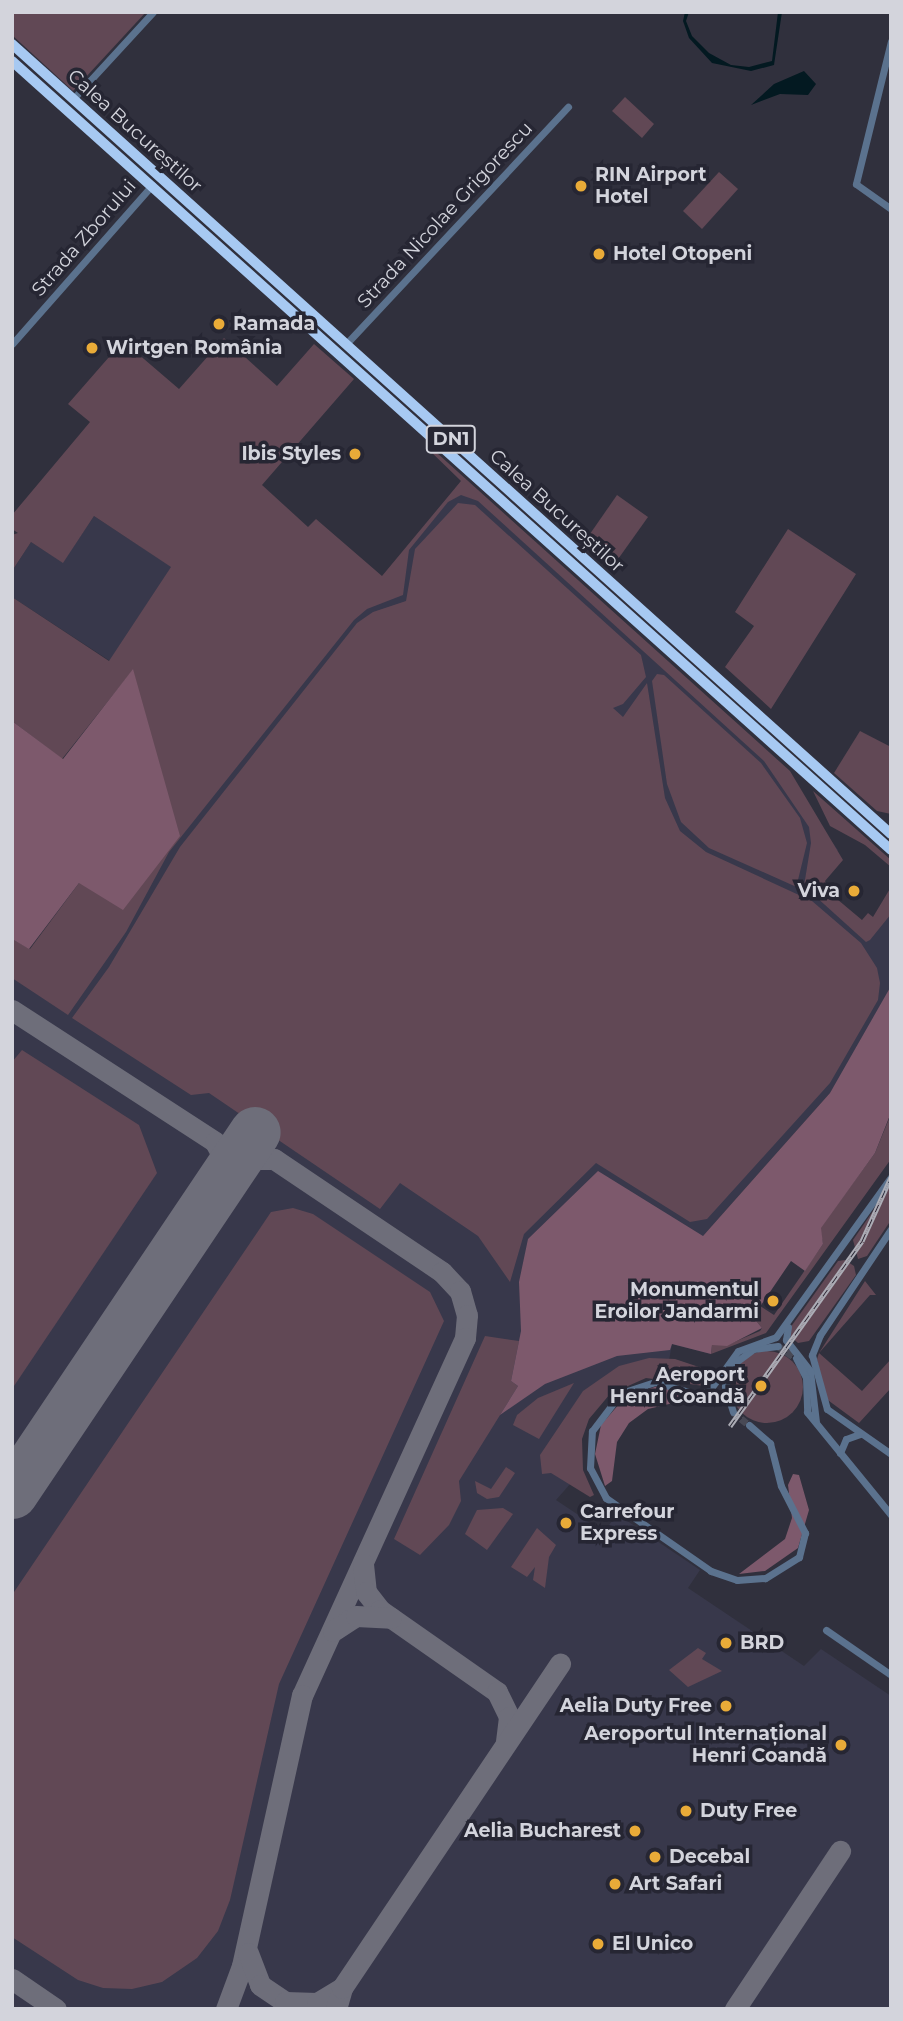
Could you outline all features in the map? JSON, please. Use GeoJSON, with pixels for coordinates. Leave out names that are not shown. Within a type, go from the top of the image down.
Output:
{"type":"FeatureCollection","features":[{"type":"Feature","properties":{"kind":"highway","name":"Calea Bucureștilor"},"geometry":{"type":"LineString","coordinates":[[12,44],[891,834]]}},
{"type":"Feature","properties":{"kind":"highway","name":"Calea Bucureștilor"},"geometry":{"type":"LineString","coordinates":[[12,61],[891,850]]}},
{"type":"Feature","properties":{"kind":"street"},"geometry":{"type":"LineString","coordinates":[[73,99],[153,12]]}},
{"type":"Feature","properties":{"kind":"street"},"geometry":{"type":"LineString","coordinates":[[891,41],[856,184],[891,209]]}},
{"type":"Feature","properties":{"kind":"street","name":"Strada Nicolae Grigorescu"},"geometry":{"type":"LineString","coordinates":[[346,344],[568,107]]}},
{"type":"Feature","properties":{"kind":"street","name":"Strada Zborului"},"geometry":{"type":"LineString","coordinates":[[12,344],[152,185]]}},
{"type":"Feature","properties":{"kind":"street"},"geometry":{"type":"LineString","coordinates":[[749,1425],[770,1443],[781,1486],[805,1533],[799,1557],[765,1578],[718,1575],[613,1504],[593,1478],[588,1446],[601,1414],[621,1393],[654,1382],[696,1394],[709,1391],[733,1355],[776,1336],[791,1320],[891,1177]]}},
{"type":"Feature","properties":{"kind":"street"},"geometry":{"type":"LineString","coordinates":[[891,1229],[813,1351],[823,1404],[860,1434],[891,1454]]}},
{"type":"Feature","properties":{"kind":"street"},"geometry":{"type":"LineString","coordinates":[[791,1320],[786,1340],[810,1371],[816,1422]]}},
{"type":"Feature","properties":{"kind":"street"},"geometry":{"type":"LineString","coordinates":[[733,1412],[725,1387],[736,1362],[752,1349],[778,1346]]}},
{"type":"Feature","properties":{"kind":"street"},"geometry":{"type":"LineString","coordinates":[[796,1358],[806,1378],[805,1409],[891,1515]]}},
{"type":"Feature","properties":{"kind":"street"},"geometry":{"type":"LineString","coordinates":[[840,1453],[846,1439],[860,1434]]}},
{"type":"Feature","properties":{"kind":"street"},"geometry":{"type":"LineString","coordinates":[[826,1630],[891,1675]]}},
{"type":"Feature","properties":{"kind":"shaded area"},"geometry":{"type":"Polygon","coordinates":[[[12,12],[146,12],[73,91],[12,35],[12,12]]]}},
{"type":"Feature","properties":{"kind":"shaded area"},"geometry":{"type":"Polygon","coordinates":[[[685,12],[689,12],[686,21],[692,36],[709,53],[731,65],[749,67],[772,61],[778,12],[782,12],[774,65],[751,71],[712,63],[689,38],[683,21],[685,12]]]}},
{"type":"Feature","properties":{"kind":"shaded area"},"geometry":{"type":"Polygon","coordinates":[[[804,71],[816,84],[808,95],[780,94],[751,105],[774,84],[804,71]]]}},
{"type":"Feature","properties":{"kind":"shaded area"},"geometry":{"type":"Polygon","coordinates":[[[625,97],[654,124],[642,138],[612,111],[625,97]]]}},
{"type":"Feature","properties":{"kind":"shaded area"},"geometry":{"type":"Polygon","coordinates":[[[719,172],[738,189],[702,229],[683,211],[719,172]]]}},
{"type":"Feature","properties":{"kind":"shaded area"},"geometry":{"type":"Polygon","coordinates":[[[224,338],[277,386],[314,344],[354,379],[262,485],[308,527],[316,519],[382,576],[461,481],[427,448],[437,453],[790,771],[843,860],[825,881],[831,894],[862,920],[868,913],[873,917],[891,887],[891,914],[870,940],[866,942],[804,886],[811,843],[809,827],[764,761],[478,501],[461,495],[448,502],[409,550],[403,595],[367,609],[354,620],[169,852],[126,932],[68,1015],[12,978],[12,939],[30,949],[79,883],[133,670],[62,759],[12,721],[12,597],[109,661],[171,567],[94,516],[63,563],[31,542],[12,571],[12,535],[18,533],[12,529],[12,515],[90,422],[68,404],[123,341],[179,389],[224,338]]]}},
{"type":"Feature","properties":{"kind":"shaded area"},"geometry":{"type":"Polygon","coordinates":[[[461,481],[772,761],[838,850],[809,886],[868,938],[891,911],[891,986],[881,1011],[830,1093],[703,1236],[711,1354],[672,1344],[667,1372],[632,1373],[587,1404],[571,1483],[556,1500],[604,1532],[617,1514],[700,1570],[688,1588],[804,1666],[821,1649],[891,1696],[891,2009],[12,2009],[12,939],[71,974],[461,481]]]}},
{"type":"Feature","properties":{"kind":"shaded area"},"geometry":{"type":"Polygon","coordinates":[[[617,495],[648,517],[611,569],[583,544],[617,495]]]}},
{"type":"Feature","properties":{"kind":"shaded area"},"geometry":{"type":"Polygon","coordinates":[[[458,503],[475,505],[641,655],[646,677],[623,704],[613,708],[623,717],[647,683],[665,798],[680,831],[706,852],[812,901],[861,943],[877,968],[880,983],[878,1000],[830,1083],[707,1219],[690,1222],[596,1163],[524,1234],[510,1282],[478,1236],[400,1183],[380,1209],[209,1093],[191,1095],[72,1018],[109,967],[180,847],[357,623],[373,612],[406,601],[415,549],[458,503]]]}},
{"type":"Feature","properties":{"kind":"shaded area"},"geometry":{"type":"Polygon","coordinates":[[[94,516],[172,567],[110,661],[12,597],[12,571],[31,542],[63,562],[94,516]]]}},
{"type":"Feature","properties":{"kind":"shaded area"},"geometry":{"type":"Polygon","coordinates":[[[788,529],[856,574],[771,709],[725,667],[754,626],[735,612],[788,529]]]}},
{"type":"Feature","properties":{"kind":"shaded area"},"geometry":{"type":"Polygon","coordinates":[[[133,669],[180,836],[123,910],[79,883],[29,949],[12,939],[12,721],[63,759],[133,669]]]}},
{"type":"Feature","properties":{"kind":"shaded area"},"geometry":{"type":"Polygon","coordinates":[[[657,674],[664,675],[761,763],[800,818],[807,843],[798,880],[801,889],[709,848],[681,822],[667,784],[652,681],[657,674]]]}},
{"type":"Feature","properties":{"kind":"shaded area"},"geometry":{"type":"Polygon","coordinates":[[[860,731],[891,747],[891,814],[877,811],[834,773],[860,731]]]}},
{"type":"Feature","properties":{"kind":"shaded area"},"geometry":{"type":"Polygon","coordinates":[[[813,791],[891,860],[891,867],[865,845],[830,826],[813,791]]]}},
{"type":"Feature","properties":{"kind":"shaded area"},"geometry":{"type":"Polygon","coordinates":[[[891,986],[890,1115],[875,1153],[821,1228],[823,1244],[805,1271],[791,1261],[753,1317],[762,1328],[727,1346],[712,1345],[711,1354],[672,1344],[670,1350],[617,1356],[545,1384],[500,1415],[518,1386],[511,1381],[521,1331],[519,1282],[528,1239],[598,1171],[703,1236],[830,1093],[891,986]]]}},
{"type":"Feature","properties":{"kind":"shaded area"},"geometry":{"type":"Polygon","coordinates":[[[22,1050],[139,1125],[157,1173],[12,1389],[12,1062],[22,1050]]]}},
{"type":"Feature","properties":{"kind":"shaded area"},"geometry":{"type":"Polygon","coordinates":[[[891,1114],[891,1159],[766,1333],[711,1354],[712,1345],[727,1345],[760,1331],[762,1328],[753,1317],[760,1306],[774,1315],[823,1244],[820,1228],[875,1153],[891,1114]]]}},
{"type":"Feature","properties":{"kind":"shaded area"},"geometry":{"type":"Polygon","coordinates":[[[891,1185],[891,1220],[867,1256],[858,1259],[853,1240],[891,1185]]]}},
{"type":"Feature","properties":{"kind":"shaded area"},"geometry":{"type":"Polygon","coordinates":[[[293,1208],[313,1214],[430,1292],[444,1321],[279,1684],[230,1900],[218,1931],[197,1958],[162,1982],[132,1989],[103,1988],[78,1980],[12,1937],[12,1595],[271,1212],[293,1208]]]}},
{"type":"Feature","properties":{"kind":"shaded area"},"geometry":{"type":"Polygon","coordinates":[[[845,1260],[854,1266],[856,1275],[809,1341],[798,1343],[790,1336],[790,1328],[838,1261],[845,1260]]]}},
{"type":"Feature","properties":{"kind":"shaded area"},"geometry":{"type":"Polygon","coordinates":[[[865,1281],[876,1295],[870,1295],[819,1353],[865,1281]]]}},
{"type":"Feature","properties":{"kind":"shaded area"},"geometry":{"type":"Polygon","coordinates":[[[485,1336],[519,1341],[511,1381],[518,1386],[459,1481],[461,1501],[449,1525],[420,1555],[394,1539],[485,1336]]]}},
{"type":"Feature","properties":{"kind":"shaded area"},"geometry":{"type":"Polygon","coordinates":[[[767,1351],[787,1357],[797,1367],[803,1387],[797,1407],[787,1417],[767,1423],[747,1417],[737,1407],[731,1387],[737,1367],[747,1357],[767,1351]]]}},
{"type":"Feature","properties":{"kind":"shaded area"},"geometry":{"type":"Polygon","coordinates":[[[819,1353],[862,1391],[891,1359],[891,1388],[859,1423],[825,1398],[817,1359],[819,1353]]]}},
{"type":"Feature","properties":{"kind":"shaded area"},"geometry":{"type":"Polygon","coordinates":[[[649,1358],[675,1359],[714,1372],[716,1378],[704,1386],[646,1378],[610,1394],[589,1419],[582,1439],[583,1470],[594,1495],[590,1497],[551,1473],[542,1474],[540,1455],[583,1391],[619,1366],[649,1358]]]}},
{"type":"Feature","properties":{"kind":"shaded area"},"geometry":{"type":"Polygon","coordinates":[[[574,1383],[539,1439],[513,1425],[517,1415],[538,1398],[574,1383]]]}},
{"type":"Feature","properties":{"kind":"shaded area"},"geometry":{"type":"Polygon","coordinates":[[[658,1386],[682,1393],[686,1400],[648,1409],[629,1423],[617,1442],[612,1481],[605,1486],[595,1454],[601,1425],[626,1396],[658,1386]]]}},
{"type":"Feature","properties":{"kind":"shaded area"},"geometry":{"type":"Polygon","coordinates":[[[506,1467],[515,1473],[499,1497],[487,1499],[477,1493],[475,1481],[491,1489],[506,1467]]]}},
{"type":"Feature","properties":{"kind":"shaded area"},"geometry":{"type":"Polygon","coordinates":[[[793,1474],[799,1475],[809,1510],[798,1548],[765,1571],[739,1574],[785,1539],[792,1518],[788,1485],[793,1474]]]}},
{"type":"Feature","properties":{"kind":"shaded area"},"geometry":{"type":"Polygon","coordinates":[[[503,1508],[513,1514],[487,1550],[465,1534],[477,1510],[503,1508]]]}},
{"type":"Feature","properties":{"kind":"shaded area"},"geometry":{"type":"Polygon","coordinates":[[[537,1528],[556,1545],[549,1557],[545,1588],[533,1580],[535,1567],[527,1577],[511,1567],[537,1528]]]}},
{"type":"Feature","properties":{"kind":"shaded area"},"geometry":{"type":"Polygon","coordinates":[[[698,1648],[706,1653],[702,1659],[722,1671],[688,1687],[669,1670],[698,1648]]]}},
{"type":"Feature","properties":{"kind":"taxiway"},"geometry":{"type":"LineString","coordinates":[[12,1010],[215,1142],[225,1161],[223,1180]]}},
{"type":"Feature","properties":{"kind":"taxiway"},"geometry":{"type":"LineString","coordinates":[[223,1180],[244,1159],[274,1159],[442,1272],[460,1291],[467,1315],[465,1338],[302,1695],[242,1966],[226,2009]]}},
{"type":"Feature","properties":{"kind":"taxiway"},"geometry":{"type":"LineString","coordinates":[[363,1564],[366,1592],[380,1610],[497,1692],[509,1717],[506,1741]]}},
{"type":"Feature","properties":{"kind":"taxiway"},"geometry":{"type":"LineString","coordinates":[[333,1631],[356,1616],[391,1618]]}},
{"type":"Feature","properties":{"kind":"taxiway"},"geometry":{"type":"LineString","coordinates":[[336,2009],[342,1988],[560,1663]]}},
{"type":"Feature","properties":{"kind":"taxiway"},"geometry":{"type":"LineString","coordinates":[[735,2009],[840,1851]]}},
{"type":"Feature","properties":{"kind":"taxiway"},"geometry":{"type":"LineString","coordinates":[[248,1953],[260,1985],[285,2002],[317,2003],[342,1988]]}},
{"type":"Feature","properties":{"kind":"taxiway"},"geometry":{"type":"LineString","coordinates":[[12,1979],[56,2009]]}},
{"type":"Feature","properties":{"kind":"runway"},"geometry":{"type":"LineString","coordinates":[[12,1493],[255,1132]]}},
{"type":"Feature","properties":{"kind":"tunnel"},"geometry":{"type":"LineString","coordinates":[[778,1346],[796,1358]]}},
{"type":"Feature","properties":{"kind":"tunnel"},"geometry":{"type":"LineString","coordinates":[[733,1412],[749,1425]]}},
{"type":"Feature","properties":{"kind":"railway"},"geometry":{"type":"LineString","coordinates":[[730,1426],[862,1241],[891,1177]]}},
{"type":"Feature","properties":{"kind":"place","name":"RIN Airport Hotel"},"geometry":{"type":"Point","coordinates":[581,186]}},
{"type":"Feature","properties":{"kind":"place","name":"Hotel Otopeni"},"geometry":{"type":"Point","coordinates":[599,254]}},
{"type":"Feature","properties":{"kind":"place","name":"Ramada"},"geometry":{"type":"Point","coordinates":[219,324]}},
{"type":"Feature","properties":{"kind":"place","name":"Wirtgen România"},"geometry":{"type":"Point","coordinates":[92,348]}},
{"type":"Feature","properties":{"kind":"place","name":"Ibis Styles"},"geometry":{"type":"Point","coordinates":[355,454]}},
{"type":"Feature","properties":{"kind":"place","name":"Viva"},"geometry":{"type":"Point","coordinates":[854,891]}},
{"type":"Feature","properties":{"kind":"place","name":"Monumentul Eroilor Jandarmi"},"geometry":{"type":"Point","coordinates":[773,1301]}},
{"type":"Feature","properties":{"kind":"place","name":"Aeroport Henri Coandă"},"geometry":{"type":"Point","coordinates":[761,1386]}},
{"type":"Feature","properties":{"kind":"place","name":"Carrefour Express"},"geometry":{"type":"Point","coordinates":[566,1523]}},
{"type":"Feature","properties":{"kind":"place","name":"BRD"},"geometry":{"type":"Point","coordinates":[726,1643]}},
{"type":"Feature","properties":{"kind":"place","name":"Aelia Duty Free"},"geometry":{"type":"Point","coordinates":[726,1706]}},
{"type":"Feature","properties":{"kind":"place","name":"Aeroportul Internațional Henri Coandă"},"geometry":{"type":"Point","coordinates":[841,1745]}},
{"type":"Feature","properties":{"kind":"place","name":"Duty Free"},"geometry":{"type":"Point","coordinates":[686,1811]}},
{"type":"Feature","properties":{"kind":"place","name":"Aelia Bucharest"},"geometry":{"type":"Point","coordinates":[635,1831]}},
{"type":"Feature","properties":{"kind":"place","name":"Decebal"},"geometry":{"type":"Point","coordinates":[655,1857]}},
{"type":"Feature","properties":{"kind":"place","name":"Art Safari"},"geometry":{"type":"Point","coordinates":[615,1884]}},
{"type":"Feature","properties":{"kind":"place","name":"El Unico"},"geometry":{"type":"Point","coordinates":[598,1944]}}]}
